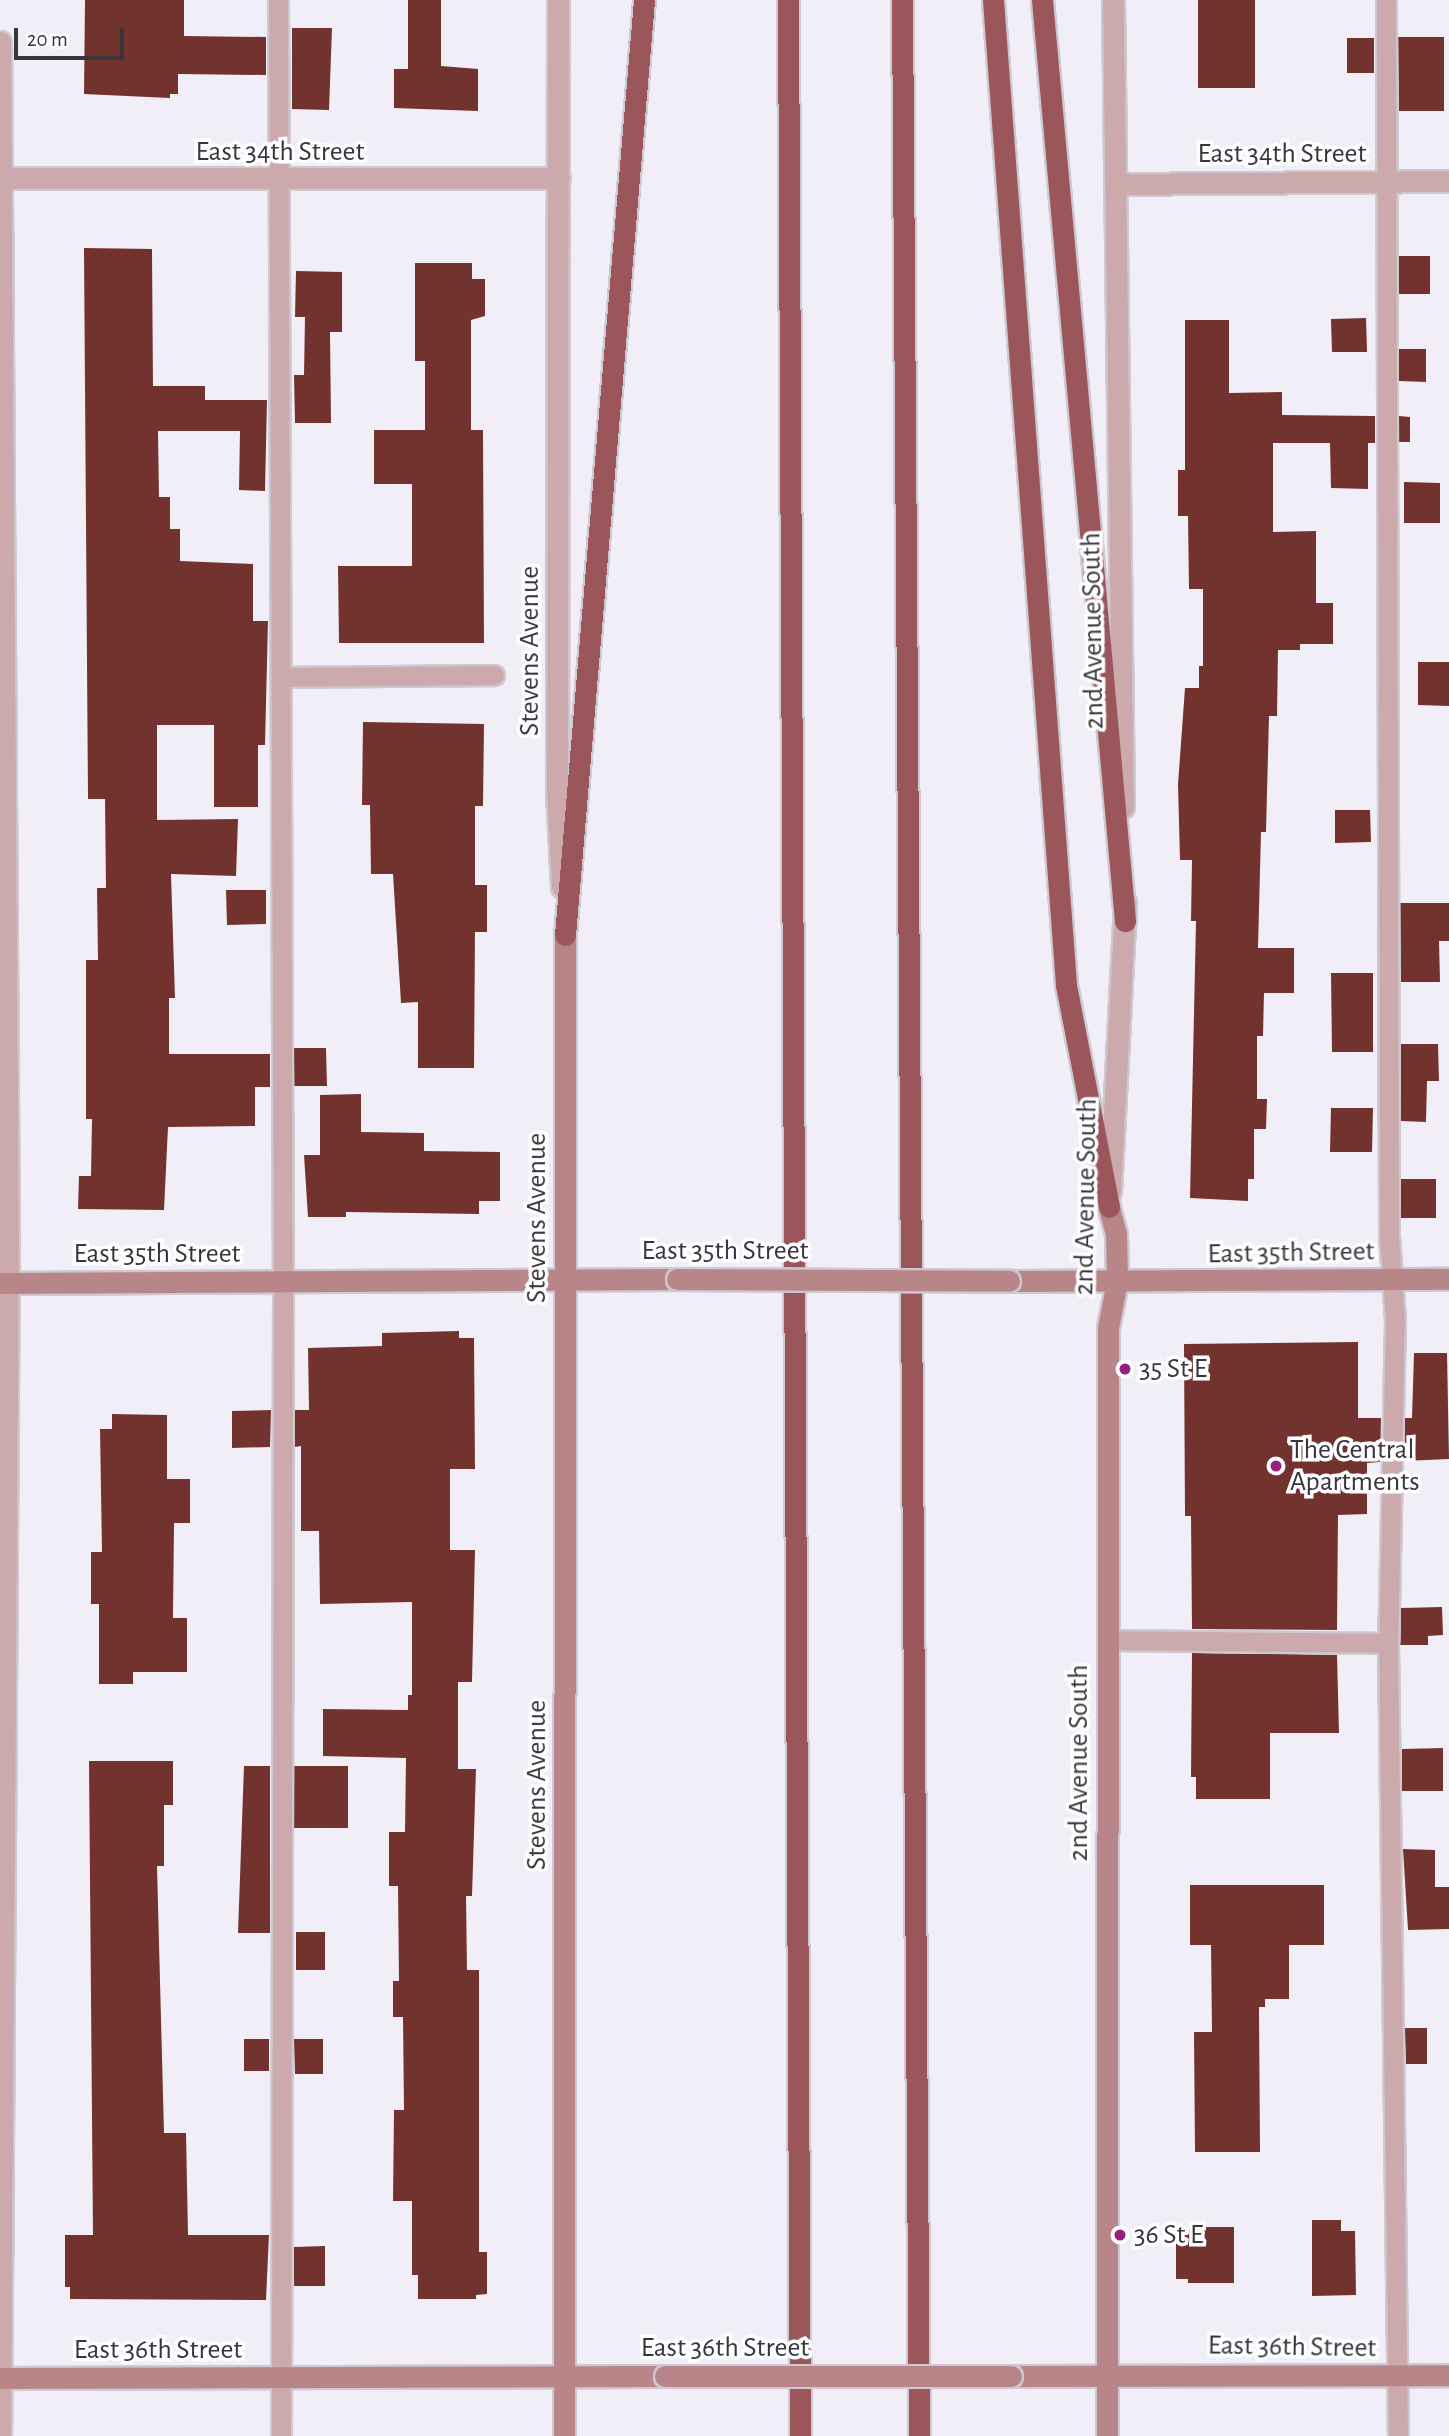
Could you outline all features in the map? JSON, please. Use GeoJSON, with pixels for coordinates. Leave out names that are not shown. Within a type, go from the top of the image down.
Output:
{"type":"FeatureCollection","features":[{"type":"Feature","properties":{"kind":"highway"},"geometry":{"type":"LineString","coordinates":[[565,935],[644,0]]}},
{"type":"Feature","properties":{"kind":"highway"},"geometry":{"type":"LineString","coordinates":[[788,0],[800,2436]]}},
{"type":"Feature","properties":{"kind":"highway"},"geometry":{"type":"LineString","coordinates":[[902,0],[919,2436]]}},
{"type":"Feature","properties":{"kind":"highway"},"geometry":{"type":"LineString","coordinates":[[993,0],[1066,985],[1109,1208]]}},
{"type":"Feature","properties":{"kind":"highway"},"geometry":{"type":"LineString","coordinates":[[1042,0],[1125,921]]}},
{"type":"Feature","properties":{"kind":"street","name":"Stevens Avenue"},"geometry":{"type":"LineString","coordinates":[[558,0],[557,791],[565,935],[564,2436]]}},
{"type":"Feature","properties":{"kind":"street","name":"2nd Avenue South"},"geometry":{"type":"LineString","coordinates":[[1107,2436],[1104,2373],[1108,1328],[1117,1281],[1116,1234],[1109,1208],[1125,921],[1113,0]]}},
{"type":"Feature","properties":{"kind":"street"},"geometry":{"type":"LineString","coordinates":[[0,42],[4,1283],[0,2436]]}},
{"type":"Feature","properties":{"kind":"street","name":"East 34th Street"},"geometry":{"type":"LineString","coordinates":[[0,178],[559,178]]}},
{"type":"Feature","properties":{"kind":"street","name":"East 34th Street"},"geometry":{"type":"LineString","coordinates":[[1115,184],[1449,181]]}},
{"type":"Feature","properties":{"kind":"street","name":"East 35th Street"},"geometry":{"type":"LineString","coordinates":[[4,1283],[565,1278],[1009,1281],[1449,1279]]}},
{"type":"Feature","properties":{"kind":"street","name":"East 36th Street"},"geometry":{"type":"LineString","coordinates":[[0,2378],[1011,2376],[1104,2373],[1449,2375]]}},
{"type":"Feature","properties":{"kind":"lane"},"geometry":{"type":"LineString","coordinates":[[278,0],[283,1282],[281,2436]]}},
{"type":"Feature","properties":{"kind":"lane"},"geometry":{"type":"LineString","coordinates":[[1386,0],[1392,1280],[1388,1643],[1398,2436]]}},
{"type":"Feature","properties":{"kind":"lane"},"geometry":{"type":"LineString","coordinates":[[281,677],[494,675]]}},
{"type":"Feature","properties":{"kind":"lane"},"geometry":{"type":"LineString","coordinates":[[1107,1640],[1388,1643]]}},
{"type":"Feature","properties":{"kind":"building"},"geometry":{"type":"Polygon","coordinates":[[[85,0],[184,0],[184,36],[266,37],[266,75],[178,74],[178,94],[170,94],[170,98],[84,94],[85,0]]]}},
{"type":"Feature","properties":{"kind":"building"},"geometry":{"type":"Polygon","coordinates":[[[408,0],[441,0],[441,66],[478,69],[478,111],[394,108],[394,69],[408,69],[408,0]]]}},
{"type":"Feature","properties":{"kind":"building"},"geometry":{"type":"Polygon","coordinates":[[[1198,0],[1255,0],[1255,88],[1198,88],[1198,0]]]}},
{"type":"Feature","properties":{"kind":"building"},"geometry":{"type":"Polygon","coordinates":[[[292,28],[332,28],[329,110],[292,109],[292,28]]]}},
{"type":"Feature","properties":{"kind":"building"},"geometry":{"type":"Polygon","coordinates":[[[1398,37],[1444,37],[1444,111],[1399,111],[1398,37]]]}},
{"type":"Feature","properties":{"kind":"building"},"geometry":{"type":"Polygon","coordinates":[[[1347,38],[1374,38],[1374,73],[1347,73],[1347,38]]]}},
{"type":"Feature","properties":{"kind":"building"},"geometry":{"type":"Polygon","coordinates":[[[84,248],[152,249],[153,386],[205,386],[205,400],[267,400],[265,491],[239,490],[240,431],[158,431],[159,497],[170,497],[170,529],[180,529],[180,561],[253,564],[253,621],[268,621],[265,745],[258,745],[258,807],[214,807],[214,725],[157,725],[157,820],[238,819],[236,876],[171,874],[175,998],[169,998],[169,1054],[270,1054],[270,1087],[255,1087],[255,1126],[168,1127],[164,1210],[78,1209],[79,1176],[91,1176],[92,1119],[86,1119],[86,960],[98,960],[97,888],[106,888],[105,799],[88,799],[84,248]]]}},
{"type":"Feature","properties":{"kind":"building"},"geometry":{"type":"Polygon","coordinates":[[[1399,256],[1430,256],[1430,294],[1399,294],[1399,256]]]}},
{"type":"Feature","properties":{"kind":"building"},"geometry":{"type":"Polygon","coordinates":[[[415,263],[472,263],[472,279],[485,279],[485,316],[471,320],[471,430],[483,430],[484,643],[339,643],[338,566],[412,566],[412,484],[374,484],[374,430],[425,430],[425,361],[415,361],[415,263]]]}},
{"type":"Feature","properties":{"kind":"building"},"geometry":{"type":"Polygon","coordinates":[[[296,271],[342,272],[342,332],[330,332],[331,423],[295,423],[294,375],[304,375],[305,317],[295,317],[296,271]]]}},
{"type":"Feature","properties":{"kind":"building"},"geometry":{"type":"Polygon","coordinates":[[[1366,318],[1367,352],[1332,352],[1331,319],[1366,318]]]}},
{"type":"Feature","properties":{"kind":"building"},"geometry":{"type":"Polygon","coordinates":[[[1185,320],[1229,320],[1229,393],[1282,392],[1282,415],[1375,416],[1375,443],[1368,443],[1368,489],[1331,488],[1330,443],[1273,443],[1273,532],[1316,531],[1316,603],[1333,603],[1333,644],[1300,644],[1300,650],[1278,650],[1277,716],[1269,716],[1266,832],[1261,832],[1258,948],[1294,948],[1294,993],[1264,993],[1263,1036],[1257,1036],[1257,1099],[1267,1099],[1266,1129],[1254,1129],[1254,1179],[1248,1179],[1248,1201],[1190,1198],[1196,921],[1191,921],[1192,860],[1180,860],[1178,784],[1185,688],[1199,688],[1199,666],[1203,666],[1203,589],[1189,589],[1188,516],[1178,516],[1178,470],[1185,470],[1185,320]]]}},
{"type":"Feature","properties":{"kind":"building"},"geometry":{"type":"Polygon","coordinates":[[[1399,349],[1426,349],[1426,382],[1399,381],[1399,349]]]}},
{"type":"Feature","properties":{"kind":"building"},"geometry":{"type":"Polygon","coordinates":[[[1399,416],[1410,417],[1410,442],[1399,442],[1399,416]]]}},
{"type":"Feature","properties":{"kind":"building"},"geometry":{"type":"Polygon","coordinates":[[[1404,482],[1440,483],[1440,523],[1404,523],[1404,482]]]}},
{"type":"Feature","properties":{"kind":"building"},"geometry":{"type":"Polygon","coordinates":[[[1418,662],[1449,662],[1449,706],[1418,705],[1418,662]]]}},
{"type":"Feature","properties":{"kind":"building"},"geometry":{"type":"Polygon","coordinates":[[[363,722],[484,724],[483,806],[475,806],[475,885],[487,885],[487,932],[475,932],[474,1068],[418,1068],[418,1002],[401,1003],[393,874],[371,874],[370,805],[362,805],[363,722]]]}},
{"type":"Feature","properties":{"kind":"building"},"geometry":{"type":"Polygon","coordinates":[[[1335,810],[1370,810],[1371,842],[1335,843],[1335,810]]]}},
{"type":"Feature","properties":{"kind":"building"},"geometry":{"type":"Polygon","coordinates":[[[226,890],[266,890],[266,924],[227,925],[226,890]]]}},
{"type":"Feature","properties":{"kind":"building"},"geometry":{"type":"Polygon","coordinates":[[[1400,903],[1449,903],[1449,941],[1439,941],[1440,982],[1401,982],[1400,903]]]}},
{"type":"Feature","properties":{"kind":"building"},"geometry":{"type":"Polygon","coordinates":[[[1331,973],[1373,973],[1373,1052],[1332,1052],[1331,973]]]}},
{"type":"Feature","properties":{"kind":"building"},"geometry":{"type":"Polygon","coordinates":[[[1401,1044],[1438,1044],[1439,1081],[1427,1081],[1426,1122],[1401,1121],[1401,1044]]]}},
{"type":"Feature","properties":{"kind":"building"},"geometry":{"type":"Polygon","coordinates":[[[294,1048],[326,1048],[327,1086],[294,1086],[294,1048]]]}},
{"type":"Feature","properties":{"kind":"building"},"geometry":{"type":"Polygon","coordinates":[[[361,1094],[361,1132],[424,1133],[424,1151],[500,1152],[500,1201],[479,1201],[479,1214],[346,1212],[346,1217],[308,1217],[304,1155],[320,1155],[320,1095],[361,1094]]]}},
{"type":"Feature","properties":{"kind":"building"},"geometry":{"type":"Polygon","coordinates":[[[1331,1108],[1373,1108],[1372,1152],[1330,1152],[1331,1108]]]}},
{"type":"Feature","properties":{"kind":"building"},"geometry":{"type":"Polygon","coordinates":[[[1401,1179],[1436,1179],[1436,1218],[1401,1218],[1401,1179]]]}},
{"type":"Feature","properties":{"kind":"building"},"geometry":{"type":"Polygon","coordinates":[[[459,1331],[459,1338],[474,1338],[475,1469],[450,1469],[450,1550],[475,1550],[472,1682],[458,1682],[458,1769],[476,1769],[472,1896],[466,1896],[467,1970],[479,1970],[479,2252],[487,2252],[487,2294],[476,2295],[476,2299],[418,2299],[418,2275],[412,2275],[412,2201],[393,2201],[394,2110],[404,2110],[403,2017],[393,2017],[393,1981],[399,1981],[398,1886],[389,1886],[389,1832],[405,1832],[406,1758],[323,1756],[323,1709],[408,1710],[408,1695],[412,1695],[412,1602],[320,1604],[319,1531],[301,1531],[301,1446],[295,1447],[295,1410],[309,1410],[308,1348],[382,1346],[382,1333],[459,1331]]]}},
{"type":"Feature","properties":{"kind":"building","name":"The Central Apartments"},"geometry":{"type":"Polygon","coordinates":[[[1358,1342],[1358,1418],[1381,1418],[1380,1462],[1367,1463],[1367,1514],[1338,1515],[1337,1630],[1192,1629],[1191,1516],[1185,1516],[1184,1344],[1358,1342]]]}},
{"type":"Feature","properties":{"kind":"building"},"geometry":{"type":"Polygon","coordinates":[[[1414,1353],[1447,1353],[1449,1459],[1404,1461],[1405,1418],[1412,1418],[1414,1353]]]}},
{"type":"Feature","properties":{"kind":"building"},"geometry":{"type":"Polygon","coordinates":[[[271,1410],[270,1447],[232,1448],[232,1411],[271,1410]]]}},
{"type":"Feature","properties":{"kind":"building"},"geometry":{"type":"Polygon","coordinates":[[[112,1414],[167,1415],[167,1479],[190,1479],[190,1523],[174,1523],[173,1618],[187,1618],[187,1672],[133,1672],[133,1684],[99,1684],[99,1604],[91,1604],[91,1552],[102,1552],[100,1429],[112,1429],[112,1414]]]}},
{"type":"Feature","properties":{"kind":"building"},"geometry":{"type":"Polygon","coordinates":[[[1442,1607],[1443,1635],[1428,1636],[1428,1645],[1400,1645],[1401,1608],[1442,1607]]]}},
{"type":"Feature","properties":{"kind":"building"},"geometry":{"type":"Polygon","coordinates":[[[1192,1653],[1337,1655],[1339,1733],[1270,1733],[1270,1799],[1196,1799],[1196,1777],[1191,1777],[1192,1653]]]}},
{"type":"Feature","properties":{"kind":"building"},"geometry":{"type":"Polygon","coordinates":[[[1443,1748],[1443,1791],[1402,1791],[1402,1749],[1443,1748]]]}},
{"type":"Feature","properties":{"kind":"building"},"geometry":{"type":"Polygon","coordinates":[[[89,1761],[173,1761],[173,1805],[164,1805],[164,1866],[157,1866],[164,2133],[186,2133],[188,2235],[269,2235],[266,2300],[70,2299],[70,2287],[65,2287],[65,2235],[93,2235],[89,1761]]]}},
{"type":"Feature","properties":{"kind":"building"},"geometry":{"type":"Polygon","coordinates":[[[244,1766],[270,1766],[270,1933],[238,1933],[244,1766]]]}},
{"type":"Feature","properties":{"kind":"building"},"geometry":{"type":"Polygon","coordinates":[[[294,1766],[348,1766],[348,1828],[294,1828],[294,1766]]]}},
{"type":"Feature","properties":{"kind":"building"},"geometry":{"type":"Polygon","coordinates":[[[1403,1849],[1435,1850],[1435,1887],[1449,1887],[1449,1929],[1408,1930],[1403,1849]]]}},
{"type":"Feature","properties":{"kind":"building"},"geometry":{"type":"Polygon","coordinates":[[[1190,1885],[1324,1885],[1324,1945],[1289,1945],[1289,1999],[1265,1999],[1265,2007],[1259,2007],[1260,2152],[1195,2152],[1194,2032],[1212,2032],[1211,1945],[1190,1945],[1190,1885]]]}},
{"type":"Feature","properties":{"kind":"building"},"geometry":{"type":"Polygon","coordinates":[[[296,1932],[325,1932],[325,1970],[296,1970],[296,1932]]]}},
{"type":"Feature","properties":{"kind":"building"},"geometry":{"type":"Polygon","coordinates":[[[1405,2028],[1427,2028],[1427,2064],[1406,2064],[1405,2028]]]}},
{"type":"Feature","properties":{"kind":"building"},"geometry":{"type":"Polygon","coordinates":[[[244,2039],[269,2039],[269,2071],[244,2071],[244,2039]]]}},
{"type":"Feature","properties":{"kind":"building"},"geometry":{"type":"Polygon","coordinates":[[[294,2039],[323,2039],[323,2074],[295,2074],[294,2039]]]}},
{"type":"Feature","properties":{"kind":"building"},"geometry":{"type":"Polygon","coordinates":[[[1312,2220],[1341,2220],[1341,2231],[1355,2231],[1356,2295],[1312,2296],[1312,2220]]]}},
{"type":"Feature","properties":{"kind":"building"},"geometry":{"type":"Polygon","coordinates":[[[1189,2227],[1234,2227],[1234,2283],[1188,2283],[1188,2279],[1176,2279],[1176,2234],[1189,2234],[1189,2227]]]}},
{"type":"Feature","properties":{"kind":"building"},"geometry":{"type":"Polygon","coordinates":[[[325,2246],[325,2286],[294,2286],[294,2247],[325,2246]]]}},
{"type":"Feature","properties":{"kind":"place","name":"35 St E"},"geometry":{"type":"Point","coordinates":[1125,1369]}},
{"type":"Feature","properties":{"kind":"place","name":"The Central Apartments"},"geometry":{"type":"Point","coordinates":[1276,1466]}},
{"type":"Feature","properties":{"kind":"place","name":"36 St E"},"geometry":{"type":"Point","coordinates":[1120,2235]}}]}
